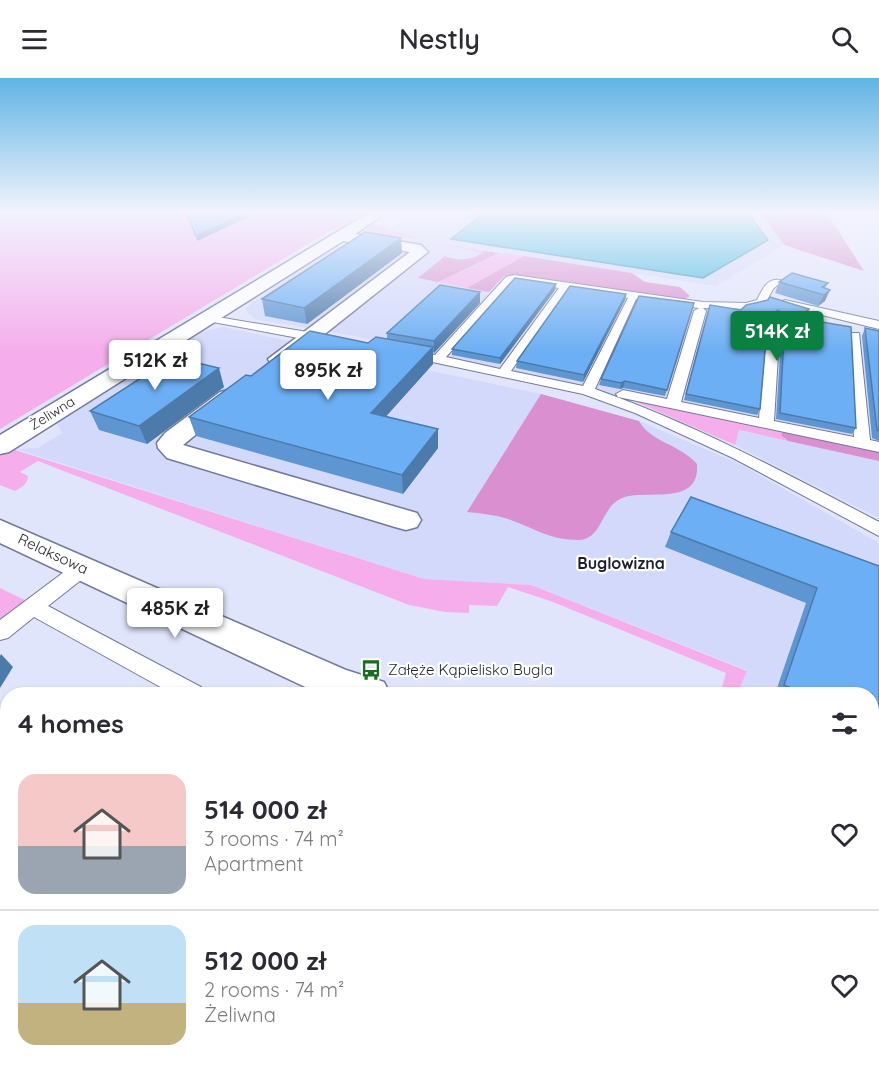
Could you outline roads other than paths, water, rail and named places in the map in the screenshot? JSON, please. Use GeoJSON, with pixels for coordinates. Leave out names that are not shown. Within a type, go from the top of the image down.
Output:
{"type":"FeatureCollection","features":[{"type":"Feature","properties":{"kind":"street","name":"Żeliwna"},"geometry":{"type":"LineString","coordinates":[[0,446],[303,258]]}},
{"type":"Feature","properties":{"kind":"street"},"geometry":{"type":"LineString","coordinates":[[406,520],[176,452],[171,448],[170,443],[412,258]]}},
{"type":"Feature","properties":{"kind":"street","name":"Relaksowa"},"geometry":{"type":"LineString","coordinates":[[0,530],[346,687]]}},
{"type":"Feature","properties":{"kind":"lane"},"geometry":{"type":"LineString","coordinates":[[438,359],[510,279],[514,278],[717,307],[754,304],[765,296],[769,287],[776,282]]}},
{"type":"Feature","properties":{"kind":"lane"},"geometry":{"type":"LineString","coordinates":[[504,372],[563,289]]}},
{"type":"Feature","properties":{"kind":"lane"},"geometry":{"type":"LineString","coordinates":[[765,296],[802,309],[879,325]]}},
{"type":"Feature","properties":{"kind":"lane"},"geometry":{"type":"LineString","coordinates":[[593,393],[631,300]]}},
{"type":"Feature","properties":{"kind":"lane"},"geometry":{"type":"LineString","coordinates":[[673,405],[700,311]]}},
{"type":"Feature","properties":{"kind":"lane"},"geometry":{"type":"LineString","coordinates":[[206,318],[344,342]]}},
{"type":"Feature","properties":{"kind":"lane"},"geometry":{"type":"LineString","coordinates":[[766,423],[774,322]]}},
{"type":"Feature","properties":{"kind":"lane"},"geometry":{"type":"LineString","coordinates":[[855,336],[862,443]]}},
{"type":"Feature","properties":{"kind":"lane"},"geometry":{"type":"LineString","coordinates":[[391,350],[504,372],[593,393],[640,410],[739,455],[879,530]]}},
{"type":"Feature","properties":{"kind":"lane"},"geometry":{"type":"LineString","coordinates":[[593,393],[614,393],[879,447]]}},
{"type":"Feature","properties":{"kind":"lane"},"geometry":{"type":"LineString","coordinates":[[0,632],[83,568]]}},
{"type":"Feature","properties":{"kind":"lane"},"geometry":{"type":"LineString","coordinates":[[33,607],[180,687]]}},
{"type":"Feature","properties":{"kind":"water"},"geometry":{"type":"Polygon","coordinates":[[[576,258],[737,258],[703,278],[576,258]]]}},
{"type":"Feature","properties":{"kind":"place","name":"Załęże Kąpielisko Bugla"},"geometry":{"type":"Point","coordinates":[371,670]}},
{"type":"Feature","properties":{"kind":"district","name":"Buglowizna"},"geometry":{"type":"Point","coordinates":[621,563]}}]}
